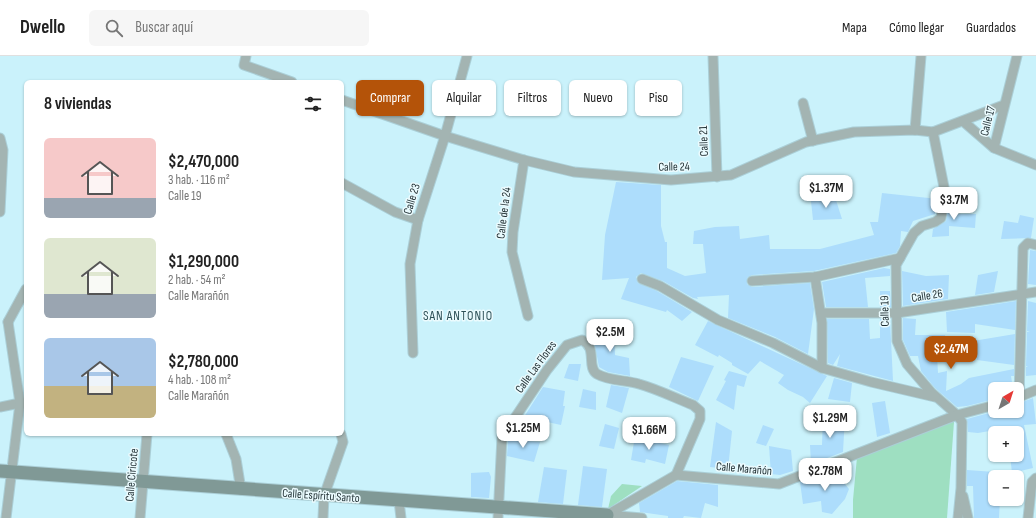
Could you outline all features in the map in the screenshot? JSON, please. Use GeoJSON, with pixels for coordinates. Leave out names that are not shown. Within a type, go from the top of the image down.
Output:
{"type":"FeatureCollection","features":[{"type":"Feature","properties":{"kind":"street","name":"Calle 23"},"geometry":{"type":"LineString","coordinates":[[413,353],[410,264],[418,220],[445,136],[467,56]]}},
{"type":"Feature","properties":{"kind":"street","name":"Calle 21"},"geometry":{"type":"LineString","coordinates":[[713,56],[717,177]]}},
{"type":"Feature","properties":{"kind":"street"},"geometry":{"type":"LineString","coordinates":[[915,130],[921,56]]}},
{"type":"Feature","properties":{"kind":"street","name":"Calle 17"},"geometry":{"type":"LineString","coordinates":[[1017,56],[994,148],[1036,165]]}},
{"type":"Feature","properties":{"kind":"street"},"geometry":{"type":"LineString","coordinates":[[245,60],[288,80]]}},
{"type":"Feature","properties":{"kind":"street","name":"Calle 24"},"geometry":{"type":"LineString","coordinates":[[344,101],[445,136],[524,160],[574,172],[629,178],[671,180],[731,175],[813,141],[854,132],[915,130],[933,132],[964,122],[1004,105]]}},
{"type":"Feature","properties":{"kind":"street"},"geometry":{"type":"LineString","coordinates":[[802,103],[813,141]]}},
{"type":"Feature","properties":{"kind":"street"},"geometry":{"type":"LineString","coordinates":[[964,122],[994,148]]}},
{"type":"Feature","properties":{"kind":"street","name":"Calle 19"},"geometry":{"type":"LineString","coordinates":[[933,132],[945,192],[941,218],[936,222],[922,226],[914,233],[896,265],[897,341],[908,364],[937,398],[957,415]]}},
{"type":"Feature","properties":{"kind":"street"},"geometry":{"type":"LineString","coordinates":[[0,138],[3,150],[0,212]]}},
{"type":"Feature","properties":{"kind":"street","name":"Calle de la 24"},"geometry":{"type":"LineString","coordinates":[[524,160],[513,232],[512,252],[528,316]]}},
{"type":"Feature","properties":{"kind":"street"},"geometry":{"type":"LineString","coordinates":[[344,184],[395,212],[418,220]]}},
{"type":"Feature","properties":{"kind":"street"},"geometry":{"type":"LineString","coordinates":[[1019,382],[1023,293],[1023,248],[1028,243],[1036,245]]}},
{"type":"Feature","properties":{"kind":"street"},"geometry":{"type":"LineString","coordinates":[[752,281],[816,277],[900,258]]}},
{"type":"Feature","properties":{"kind":"street"},"geometry":{"type":"LineString","coordinates":[[816,277],[821,313],[822,368]]}},
{"type":"Feature","properties":{"kind":"street"},"geometry":{"type":"LineString","coordinates":[[642,278],[660,286],[718,320],[774,343],[822,368],[937,398]]}},
{"type":"Feature","properties":{"kind":"street"},"geometry":{"type":"LineString","coordinates":[[6,518],[6,471],[20,403],[4,321],[24,292]]}},
{"type":"Feature","properties":{"kind":"street","name":"Calle 26"},"geometry":{"type":"LineString","coordinates":[[821,313],[897,313],[1036,292]]}},
{"type":"Feature","properties":{"kind":"street","name":"Calle Las Flores"},"geometry":{"type":"LineString","coordinates":[[498,513],[502,437],[547,370],[567,345],[582,340],[588,343],[590,347],[596,374],[638,384],[694,405],[700,411],[700,418],[676,475]]}},
{"type":"Feature","properties":{"kind":"street"},"geometry":{"type":"LineString","coordinates":[[1024,395],[1036,390]]}},
{"type":"Feature","properties":{"kind":"street"},"geometry":{"type":"LineString","coordinates":[[0,407],[20,403]]}},
{"type":"Feature","properties":{"kind":"street","name":"Calle Marañón"},"geometry":{"type":"LineString","coordinates":[[676,475],[779,484],[957,415],[988,407]]}},
{"type":"Feature","properties":{"kind":"street"},"geometry":{"type":"LineString","coordinates":[[957,415],[962,422],[961,488],[958,518]]}},
{"type":"Feature","properties":{"kind":"street","name":"Calle Ciricote"},"geometry":{"type":"LineString","coordinates":[[140,518],[147,436]]}},
{"type":"Feature","properties":{"kind":"street"},"geometry":{"type":"LineString","coordinates":[[227,436],[236,459],[241,490]]}},
{"type":"Feature","properties":{"kind":"street"},"geometry":{"type":"LineString","coordinates":[[323,518],[324,496],[343,442],[342,436]]}},
{"type":"Feature","properties":{"kind":"street","name":"Calle Espíritu Santo"},"geometry":{"type":"LineString","coordinates":[[6,471],[143,483],[399,501],[498,513],[642,518]]}},
{"type":"Feature","properties":{"kind":"street"},"geometry":{"type":"LineString","coordinates":[[607,516],[676,475]]}},
{"type":"Feature","properties":{"kind":"street"},"geometry":{"type":"LineString","coordinates":[[1028,518],[1032,482],[1036,478]]}},
{"type":"Feature","properties":{"kind":"street"},"geometry":{"type":"LineString","coordinates":[[961,488],[968,518]]}},
{"type":"Feature","properties":{"kind":"street"},"geometry":{"type":"LineString","coordinates":[[399,501],[401,518]]}},
{"type":"Feature","properties":{"kind":"green space"},"geometry":{"type":"Polygon","coordinates":[[[951,420],[954,422],[947,518],[853,518],[857,457],[951,420]]]}},
{"type":"Feature","properties":{"kind":"green space"},"geometry":{"type":"Polygon","coordinates":[[[622,484],[642,486],[608,509],[611,496],[622,484]]]}},
{"type":"Feature","properties":{"kind":"building"},"geometry":{"type":"Polygon","coordinates":[[[616,182],[661,185],[661,226],[665,242],[667,242],[667,268],[685,276],[706,273],[703,244],[693,244],[694,231],[715,227],[739,226],[740,239],[769,235],[770,249],[820,249],[874,235],[870,222],[878,222],[882,193],[938,199],[935,214],[913,221],[908,232],[901,231],[900,246],[896,253],[814,271],[752,275],[747,278],[747,284],[752,287],[810,283],[814,309],[808,354],[775,337],[728,318],[729,295],[697,297],[698,299],[693,298],[663,281],[641,273],[636,277],[638,283],[657,291],[692,312],[682,321],[667,310],[666,312],[621,299],[629,278],[602,280],[605,235],[616,182]]]}},
{"type":"Feature","properties":{"kind":"building"},"geometry":{"type":"Polygon","coordinates":[[[951,195],[955,196],[953,214],[976,214],[975,228],[949,226],[949,236],[932,237],[933,229],[946,221],[951,195]]]}},
{"type":"Feature","properties":{"kind":"building"},"geometry":{"type":"Polygon","coordinates":[[[835,197],[842,219],[813,220],[811,201],[835,197]]]}},
{"type":"Feature","properties":{"kind":"building"},"geometry":{"type":"Polygon","coordinates":[[[1020,215],[1034,218],[1031,238],[1001,239],[1004,221],[1018,223],[1020,215]]]}},
{"type":"Feature","properties":{"kind":"building"},"geometry":{"type":"Polygon","coordinates":[[[1030,250],[1036,251],[1036,285],[1028,284],[1030,250]]]}},
{"type":"Feature","properties":{"kind":"building"},"geometry":{"type":"Polygon","coordinates":[[[884,268],[890,269],[890,276],[865,278],[868,307],[826,307],[822,282],[884,268]]]}},
{"type":"Feature","properties":{"kind":"building"},"geometry":{"type":"Polygon","coordinates":[[[902,271],[926,276],[949,275],[948,299],[903,306],[902,271]]]}},
{"type":"Feature","properties":{"kind":"building"},"geometry":{"type":"Polygon","coordinates":[[[998,271],[994,292],[975,295],[978,275],[998,271]]]}},
{"type":"Feature","properties":{"kind":"building"},"geometry":{"type":"Polygon","coordinates":[[[880,291],[890,291],[891,307],[880,307],[880,291]]]}},
{"type":"Feature","properties":{"kind":"building"},"geometry":{"type":"Polygon","coordinates":[[[1016,301],[1015,330],[975,324],[975,333],[947,332],[946,312],[1016,301]]]}},
{"type":"Feature","properties":{"kind":"building"},"geometry":{"type":"Polygon","coordinates":[[[1028,301],[1036,303],[1036,375],[1026,376],[1026,367],[1028,367],[1026,366],[1027,332],[1030,332],[1027,331],[1028,301]]]}},
{"type":"Feature","properties":{"kind":"building"},"geometry":{"type":"Polygon","coordinates":[[[903,318],[916,319],[915,335],[945,335],[949,354],[937,355],[938,373],[947,371],[946,391],[961,384],[969,378],[1014,369],[1014,376],[1011,376],[1012,382],[988,382],[988,401],[957,407],[935,388],[921,371],[918,356],[910,356],[903,340],[903,318]]]}},
{"type":"Feature","properties":{"kind":"building"},"geometry":{"type":"Polygon","coordinates":[[[827,319],[869,319],[870,339],[880,338],[880,319],[890,319],[893,381],[837,366],[840,354],[833,365],[828,363],[827,319]]]}},
{"type":"Feature","properties":{"kind":"building"},"geometry":{"type":"Polygon","coordinates":[[[708,321],[827,376],[810,403],[803,397],[788,390],[778,383],[784,375],[760,361],[748,374],[732,365],[732,363],[719,355],[718,357],[695,345],[708,321]]]}},
{"type":"Feature","properties":{"kind":"building"},"geometry":{"type":"Polygon","coordinates":[[[595,326],[614,328],[615,355],[629,358],[630,376],[608,372],[599,367],[595,346],[595,326]]]}},
{"type":"Feature","properties":{"kind":"building"},"geometry":{"type":"Polygon","coordinates":[[[1015,334],[1014,365],[977,360],[973,341],[1015,334]]]}},
{"type":"Feature","properties":{"kind":"building"},"geometry":{"type":"Polygon","coordinates":[[[681,357],[714,366],[698,401],[669,387],[681,357]]]}},
{"type":"Feature","properties":{"kind":"building"},"geometry":{"type":"Polygon","coordinates":[[[569,364],[581,364],[578,381],[564,378],[569,364]]]}},
{"type":"Feature","properties":{"kind":"building"},"geometry":{"type":"Polygon","coordinates":[[[729,371],[747,376],[744,387],[737,385],[734,410],[716,400],[726,381],[724,380],[729,371]]]}},
{"type":"Feature","properties":{"kind":"building"},"geometry":{"type":"Polygon","coordinates":[[[834,378],[852,383],[850,402],[828,399],[834,378]]]}},
{"type":"Feature","properties":{"kind":"building"},"geometry":{"type":"Polygon","coordinates":[[[611,385],[629,388],[622,413],[606,407],[611,385]]]}},
{"type":"Feature","properties":{"kind":"building"},"geometry":{"type":"Polygon","coordinates":[[[543,387],[565,391],[563,406],[565,406],[561,425],[524,417],[543,387]]]}},
{"type":"Feature","properties":{"kind":"building"},"geometry":{"type":"Polygon","coordinates":[[[583,389],[596,392],[596,410],[579,407],[583,389]]]}},
{"type":"Feature","properties":{"kind":"building"},"geometry":{"type":"Polygon","coordinates":[[[1033,398],[1036,424],[1024,425],[1033,468],[1024,470],[1012,470],[1011,462],[1024,462],[1024,426],[988,426],[988,431],[978,433],[968,432],[967,419],[988,413],[988,418],[1024,418],[1024,401],[1033,398]]]}},
{"type":"Feature","properties":{"kind":"building"},"geometry":{"type":"Polygon","coordinates":[[[885,401],[890,433],[877,437],[872,403],[885,401]]]}},
{"type":"Feature","properties":{"kind":"building"},"geometry":{"type":"Polygon","coordinates":[[[823,415],[845,416],[843,452],[811,464],[810,445],[822,445],[823,415]]]}},
{"type":"Feature","properties":{"kind":"building"},"geometry":{"type":"Polygon","coordinates":[[[716,422],[732,431],[728,469],[710,467],[716,422]]]}},
{"type":"Feature","properties":{"kind":"building"},"geometry":{"type":"Polygon","coordinates":[[[605,424],[619,428],[614,449],[599,446],[605,424]]]}},
{"type":"Feature","properties":{"kind":"building"},"geometry":{"type":"Polygon","coordinates":[[[763,425],[774,429],[766,446],[756,443],[763,425]]]}},
{"type":"Feature","properties":{"kind":"building"},"geometry":{"type":"Polygon","coordinates":[[[514,434],[527,438],[528,441],[540,442],[534,462],[507,456],[508,440],[512,440],[514,434]]]}},
{"type":"Feature","properties":{"kind":"building"},"geometry":{"type":"Polygon","coordinates":[[[635,436],[669,445],[665,464],[646,459],[645,463],[631,460],[635,436]]]}},
{"type":"Feature","properties":{"kind":"building"},"geometry":{"type":"Polygon","coordinates":[[[769,446],[791,450],[793,471],[780,475],[771,474],[769,446]]]}},
{"type":"Feature","properties":{"kind":"building"},"geometry":{"type":"Polygon","coordinates":[[[583,466],[607,469],[602,507],[578,505],[583,466]]]}},
{"type":"Feature","properties":{"kind":"building"},"geometry":{"type":"Polygon","coordinates":[[[544,467],[567,470],[563,504],[538,502],[544,467]]]}},
{"type":"Feature","properties":{"kind":"building"},"geometry":{"type":"Polygon","coordinates":[[[967,470],[988,472],[988,506],[1000,506],[999,518],[974,518],[973,486],[967,486],[967,470]]]}},
{"type":"Feature","properties":{"kind":"building"},"geometry":{"type":"Polygon","coordinates":[[[489,472],[491,477],[489,498],[471,497],[471,473],[489,472]]]}},
{"type":"Feature","properties":{"kind":"building"},"geometry":{"type":"Polygon","coordinates":[[[826,473],[840,478],[849,489],[845,499],[832,514],[822,512],[821,501],[803,504],[800,482],[826,473]]]}},
{"type":"Feature","properties":{"kind":"building"},"geometry":{"type":"Polygon","coordinates":[[[677,481],[718,485],[718,507],[705,503],[701,518],[684,516],[683,518],[668,518],[668,516],[640,512],[639,503],[677,481]]]}},
{"type":"Feature","properties":{"kind":"district","name":"SAN ANTONIO"},"geometry":{"type":"Point","coordinates":[458,316]}}]}
